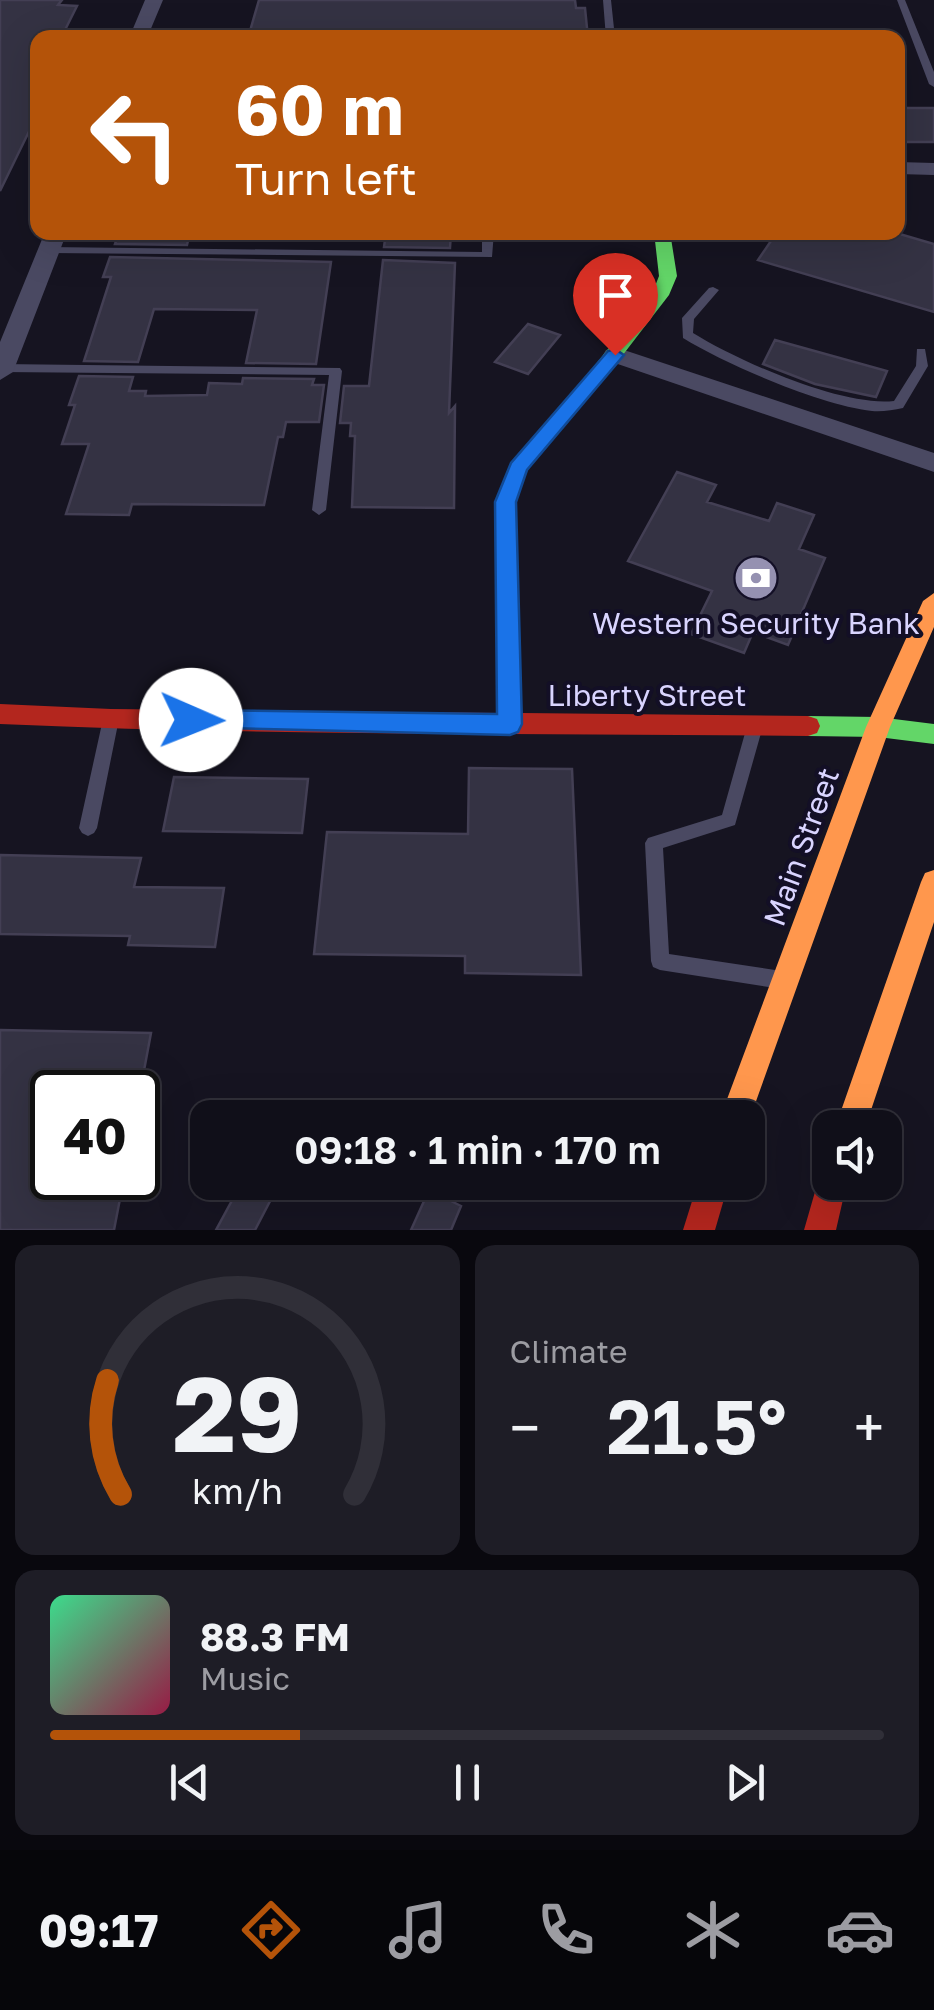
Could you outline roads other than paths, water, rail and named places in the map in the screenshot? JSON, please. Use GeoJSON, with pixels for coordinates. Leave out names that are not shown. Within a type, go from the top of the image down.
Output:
{"type":"FeatureCollection","features":[{"type":"Feature","properties":{"kind":"street"},"geometry":{"type":"LineString","coordinates":[[141,30],[154,0]]}},
{"type":"Feature","properties":{"kind":"street"},"geometry":{"type":"LineString","coordinates":[[905,168],[934,168]]}},
{"type":"Feature","properties":{"kind":"street"},"geometry":{"type":"LineString","coordinates":[[510,724],[506,502],[518,468],[615,355],[660,295],[668,276],[663,240]]}},
{"type":"Feature","properties":{"kind":"street"},"geometry":{"type":"LineString","coordinates":[[1,370],[52,241]]}},
{"type":"Feature","properties":{"kind":"street"},"geometry":{"type":"LineString","coordinates":[[615,355],[934,463]]}},
{"type":"Feature","properties":{"kind":"street","name":"Main Street"},"geometry":{"type":"LineString","coordinates":[[741,1100],[878,727],[934,601]]}},
{"type":"Feature","properties":{"kind":"street","name":"Liberty Street"},"geometry":{"type":"LineString","coordinates":[[0,714],[112,719],[878,727],[934,734]]}},
{"type":"Feature","properties":{"kind":"street"},"geometry":{"type":"LineString","coordinates":[[856,1110],[934,882]]}},
{"type":"Feature","properties":{"kind":"street"},"geometry":{"type":"LineString","coordinates":[[699,1230],[708,1200]]}},
{"type":"Feature","properties":{"kind":"street"},"geometry":{"type":"LineString","coordinates":[[820,1230],[828,1200]]}},
{"type":"Feature","properties":{"kind":"lane"},"geometry":{"type":"LineString","coordinates":[[607,0],[610,30]]}},
{"type":"Feature","properties":{"kind":"lane"},"geometry":{"type":"LineString","coordinates":[[901,0],[934,84]]}},
{"type":"Feature","properties":{"kind":"lane"},"geometry":{"type":"LineString","coordinates":[[52,241],[488,255],[488,240]]}},
{"type":"Feature","properties":{"kind":"lane"},"geometry":{"type":"LineString","coordinates":[[713,290],[688,318],[687,335],[739,362],[854,402],[874,407],[898,405],[922,366],[921,352]]}},
{"type":"Feature","properties":{"kind":"lane"},"geometry":{"type":"LineString","coordinates":[[1,370],[336,371],[319,510]]}},
{"type":"Feature","properties":{"kind":"lane"},"geometry":{"type":"LineString","coordinates":[[88,828],[112,719]]}},
{"type":"Feature","properties":{"kind":"lane"},"geometry":{"type":"LineString","coordinates":[[755,726],[729,820],[654,843],[660,961],[784,980]]}},
{"type":"Feature","properties":{"kind":"place","name":"Western Security Bank"},"geometry":{"type":"Point","coordinates":[756,578]}}]}
